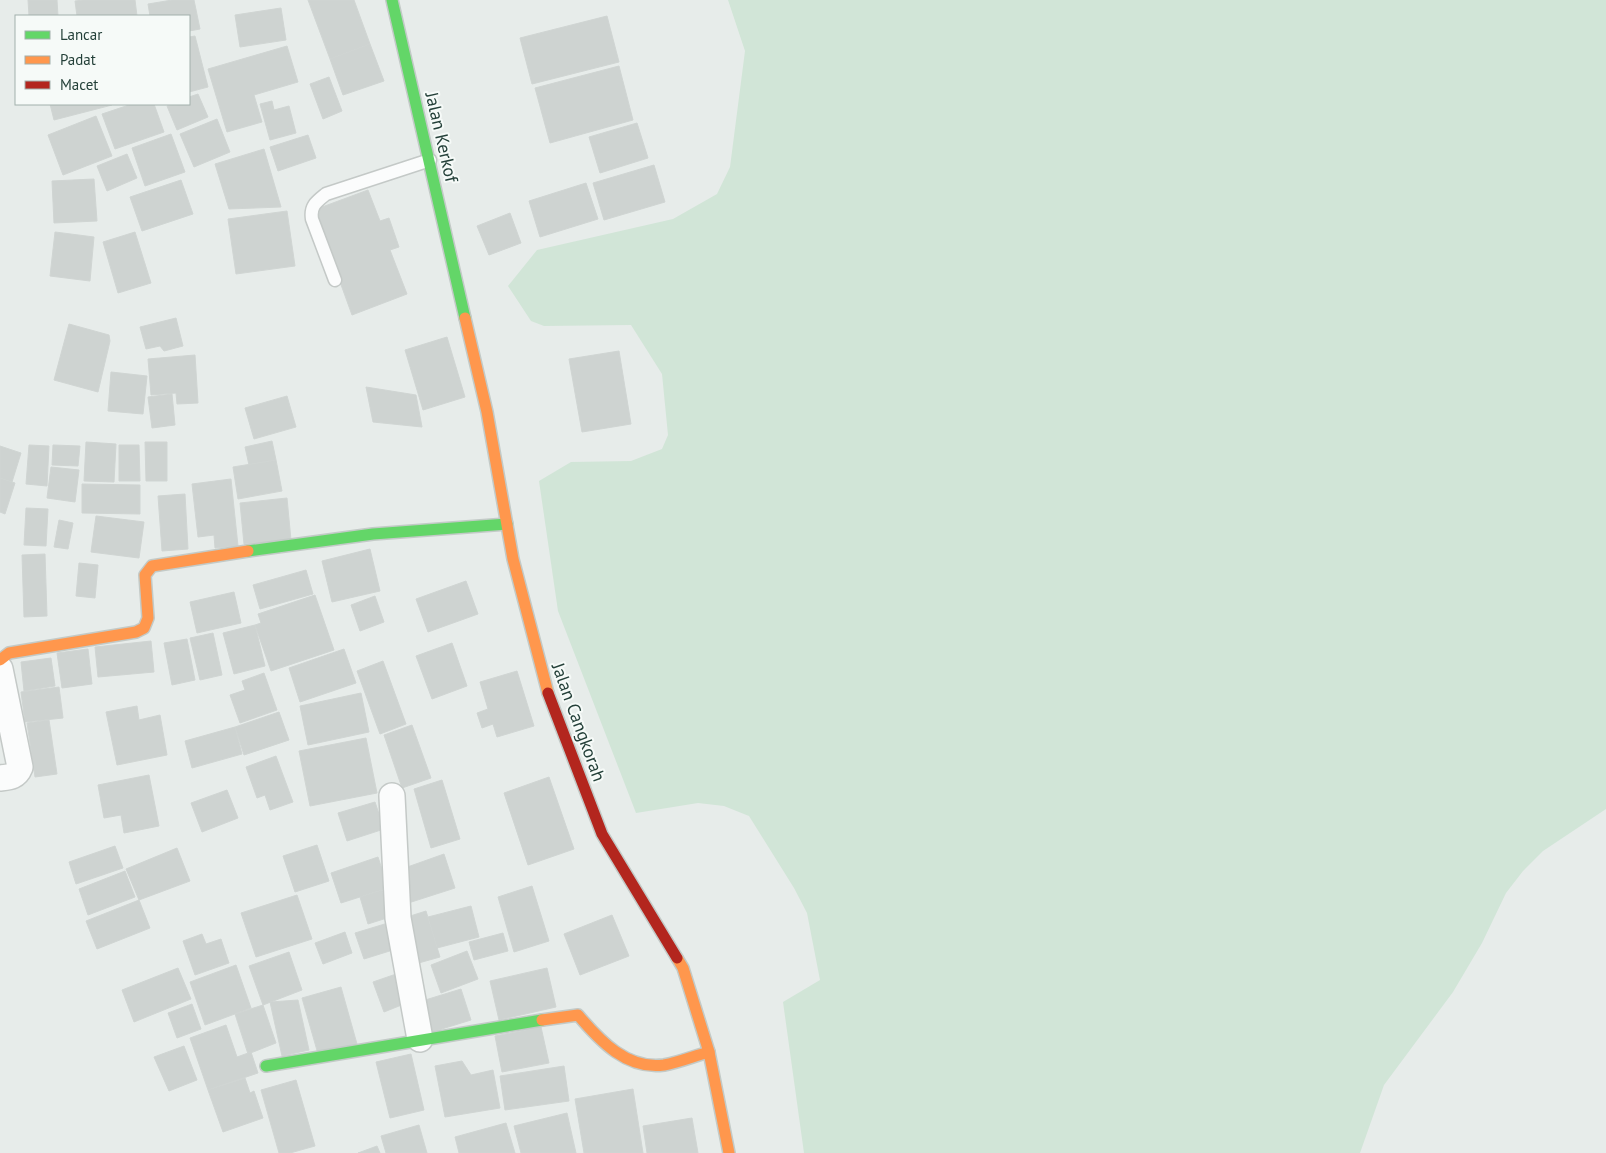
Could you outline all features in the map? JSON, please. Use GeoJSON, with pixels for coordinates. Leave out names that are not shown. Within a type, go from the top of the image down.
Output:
{"type":"FeatureCollection","features":[{"type":"Feature","properties":{"kind":"main road","name":"Jalan Kerkof"},"geometry":{"type":"LineString","coordinates":[[392,0],[457,281]]}},
{"type":"Feature","properties":{"kind":"main road","name":"Jalan Cangkorah"},"geometry":{"type":"LineString","coordinates":[[457,281],[488,412],[513,559],[544,679],[602,834],[683,968],[709,1052],[729,1153]]}},
{"type":"Feature","properties":{"kind":"main road"},"geometry":{"type":"LineString","coordinates":[[0,660],[9,653],[136,632],[144,628],[148,618],[145,575],[152,566],[219,554],[401,530],[507,524]]}},
{"type":"Feature","properties":{"kind":"main road"},"geometry":{"type":"LineString","coordinates":[[266,1066],[420,1039],[578,1015],[609,1047],[636,1064],[661,1065],[709,1052]]}},
{"type":"Feature","properties":{"kind":"street"},"geometry":{"type":"LineString","coordinates":[[0,669],[20,767],[17,773],[12,776],[0,778]]}},
{"type":"Feature","properties":{"kind":"street"},"geometry":{"type":"LineString","coordinates":[[392,796],[398,918],[420,1039]]}},
{"type":"Feature","properties":{"kind":"lane"},"geometry":{"type":"LineString","coordinates":[[335,280],[312,219],[311,210],[315,203],[326,194],[430,160]]}},
{"type":"Feature","properties":{"kind":"green space"},"geometry":{"type":"Polygon","coordinates":[[[728,0],[1606,0],[1606,809],[1543,851],[1523,871],[1506,893],[1482,943],[1453,992],[1384,1085],[1360,1153],[804,1153],[783,1002],[820,980],[807,913],[794,888],[749,816],[724,806],[698,803],[636,813],[558,611],[539,481],[571,462],[631,461],[662,449],[668,435],[662,374],[631,325],[544,326],[531,321],[508,286],[537,250],[673,219],[717,194],[730,167],[745,51],[728,0]]]}},
{"type":"Feature","properties":{"kind":"building"},"geometry":{"type":"Polygon","coordinates":[[[28,0],[57,0],[58,15],[29,15],[28,0]]]}},
{"type":"Feature","properties":{"kind":"building"},"geometry":{"type":"Polygon","coordinates":[[[135,0],[137,15],[77,15],[75,1],[135,0]]]}},
{"type":"Feature","properties":{"kind":"building"},"geometry":{"type":"Polygon","coordinates":[[[172,0],[194,0],[200,29],[190,31],[190,15],[150,15],[148,4],[172,0]]]}},
{"type":"Feature","properties":{"kind":"building"},"geometry":{"type":"Polygon","coordinates":[[[308,0],[354,0],[370,44],[330,59],[308,0]]]}},
{"type":"Feature","properties":{"kind":"building"},"geometry":{"type":"Polygon","coordinates":[[[281,8],[286,40],[240,47],[235,15],[281,8]]]}},
{"type":"Feature","properties":{"kind":"building"},"geometry":{"type":"Polygon","coordinates":[[[607,16],[619,62],[532,84],[520,38],[607,16]]]}},
{"type":"Feature","properties":{"kind":"building"},"geometry":{"type":"Polygon","coordinates":[[[195,36],[208,87],[190,92],[190,37],[195,36]]]}},
{"type":"Feature","properties":{"kind":"building"},"geometry":{"type":"Polygon","coordinates":[[[370,44],[384,81],[343,95],[330,59],[370,44]]]}},
{"type":"Feature","properties":{"kind":"building"},"geometry":{"type":"Polygon","coordinates":[[[287,46],[298,82],[254,95],[262,122],[227,132],[208,69],[287,46]]]}},
{"type":"Feature","properties":{"kind":"building"},"geometry":{"type":"Polygon","coordinates":[[[619,66],[633,120],[550,143],[535,88],[619,66]]]}},
{"type":"Feature","properties":{"kind":"building"},"geometry":{"type":"Polygon","coordinates":[[[329,77],[342,111],[323,119],[310,84],[329,77]]]}},
{"type":"Feature","properties":{"kind":"building"},"geometry":{"type":"Polygon","coordinates":[[[198,94],[208,117],[177,130],[167,106],[190,105],[190,97],[198,94]]]}},
{"type":"Feature","properties":{"kind":"building"},"geometry":{"type":"Polygon","coordinates":[[[272,101],[274,110],[289,106],[296,133],[270,140],[260,104],[272,101]]]}},
{"type":"Feature","properties":{"kind":"building"},"geometry":{"type":"Polygon","coordinates":[[[50,105],[112,105],[54,120],[50,105]]]}},
{"type":"Feature","properties":{"kind":"building"},"geometry":{"type":"Polygon","coordinates":[[[129,105],[154,105],[164,132],[115,149],[102,114],[129,105]]]}},
{"type":"Feature","properties":{"kind":"building"},"geometry":{"type":"Polygon","coordinates":[[[96,116],[112,156],[63,175],[48,135],[96,116]]]}},
{"type":"Feature","properties":{"kind":"building"},"geometry":{"type":"Polygon","coordinates":[[[217,119],[230,152],[194,167],[180,134],[217,119]]]}},
{"type":"Feature","properties":{"kind":"building"},"geometry":{"type":"Polygon","coordinates":[[[637,123],[648,158],[600,173],[589,137],[637,123]]]}},
{"type":"Feature","properties":{"kind":"building"},"geometry":{"type":"Polygon","coordinates":[[[171,134],[185,172],[145,186],[132,148],[171,134]]]}},
{"type":"Feature","properties":{"kind":"building"},"geometry":{"type":"Polygon","coordinates":[[[308,135],[316,158],[278,171],[270,147],[308,135]]]}},
{"type":"Feature","properties":{"kind":"building"},"geometry":{"type":"Polygon","coordinates":[[[264,149],[281,207],[229,209],[215,164],[264,149]]]}},
{"type":"Feature","properties":{"kind":"building"},"geometry":{"type":"Polygon","coordinates":[[[127,154],[137,178],[107,191],[97,166],[127,154]]]}},
{"type":"Feature","properties":{"kind":"building"},"geometry":{"type":"Polygon","coordinates":[[[654,165],[665,202],[604,220],[593,183],[654,165]]]}},
{"type":"Feature","properties":{"kind":"building"},"geometry":{"type":"Polygon","coordinates":[[[94,179],[97,221],[54,223],[52,181],[94,179]]]}},
{"type":"Feature","properties":{"kind":"building"},"geometry":{"type":"Polygon","coordinates":[[[181,180],[193,214],[142,231],[130,197],[181,180]]]}},
{"type":"Feature","properties":{"kind":"building"},"geometry":{"type":"Polygon","coordinates":[[[586,183],[598,219],[540,237],[529,201],[586,183]]]}},
{"type":"Feature","properties":{"kind":"building"},"geometry":{"type":"Polygon","coordinates":[[[368,190],[380,221],[389,218],[399,247],[390,250],[407,294],[352,315],[314,210],[368,190]]]}},
{"type":"Feature","properties":{"kind":"building"},"geometry":{"type":"Polygon","coordinates":[[[287,211],[295,266],[236,274],[228,219],[287,211]]]}},
{"type":"Feature","properties":{"kind":"building"},"geometry":{"type":"Polygon","coordinates":[[[510,213],[521,243],[489,255],[477,226],[510,213]]]}},
{"type":"Feature","properties":{"kind":"building"},"geometry":{"type":"Polygon","coordinates":[[[55,232],[94,237],[90,281],[50,276],[55,232]]]}},
{"type":"Feature","properties":{"kind":"building"},"geometry":{"type":"Polygon","coordinates":[[[135,232],[151,283],[118,293],[103,242],[135,232]]]}},
{"type":"Feature","properties":{"kind":"building"},"geometry":{"type":"Polygon","coordinates":[[[176,318],[183,346],[164,351],[160,346],[146,349],[140,327],[176,318]]]}},
{"type":"Feature","properties":{"kind":"building"},"geometry":{"type":"Polygon","coordinates":[[[69,324],[109,335],[110,341],[98,392],[54,380],[69,324]]]}},
{"type":"Feature","properties":{"kind":"building"},"geometry":{"type":"Polygon","coordinates":[[[447,337],[465,397],[423,410],[405,350],[447,337]]]}},
{"type":"Feature","properties":{"kind":"building"},"geometry":{"type":"Polygon","coordinates":[[[619,351],[631,424],[582,432],[569,359],[619,351]]]}},
{"type":"Feature","properties":{"kind":"building"},"geometry":{"type":"Polygon","coordinates":[[[195,355],[198,403],[177,404],[176,393],[151,395],[148,359],[195,355]]]}},
{"type":"Feature","properties":{"kind":"building"},"geometry":{"type":"Polygon","coordinates":[[[111,372],[147,376],[143,414],[108,411],[111,372]]]}},
{"type":"Feature","properties":{"kind":"building"},"geometry":{"type":"Polygon","coordinates":[[[366,387],[416,395],[422,427],[373,422],[366,387]]]}},
{"type":"Feature","properties":{"kind":"building"},"geometry":{"type":"Polygon","coordinates":[[[172,394],[175,425],[152,428],[148,397],[172,394]]]}},
{"type":"Feature","properties":{"kind":"building"},"geometry":{"type":"Polygon","coordinates":[[[287,396],[296,427],[254,439],[245,408],[287,396]]]}},
{"type":"Feature","properties":{"kind":"building"},"geometry":{"type":"Polygon","coordinates":[[[272,441],[276,460],[249,465],[245,447],[272,441]]]}},
{"type":"Feature","properties":{"kind":"building"},"geometry":{"type":"Polygon","coordinates":[[[86,442],[116,444],[114,482],[84,481],[86,442]]]}},
{"type":"Feature","properties":{"kind":"building"},"geometry":{"type":"Polygon","coordinates":[[[145,442],[167,442],[167,481],[146,481],[145,442]]]}},
{"type":"Feature","properties":{"kind":"building"},"geometry":{"type":"Polygon","coordinates":[[[29,445],[49,446],[47,486],[26,484],[29,445]]]}},
{"type":"Feature","properties":{"kind":"building"},"geometry":{"type":"Polygon","coordinates":[[[53,445],[80,446],[78,466],[52,465],[53,445]]]}},
{"type":"Feature","properties":{"kind":"building"},"geometry":{"type":"Polygon","coordinates":[[[119,445],[139,445],[140,481],[119,481],[119,445]]]}},
{"type":"Feature","properties":{"kind":"building"},"geometry":{"type":"Polygon","coordinates":[[[0,446],[21,453],[12,482],[0,478],[0,446]]]}},
{"type":"Feature","properties":{"kind":"building"},"geometry":{"type":"Polygon","coordinates":[[[276,460],[282,491],[238,499],[233,467],[276,460]]]}},
{"type":"Feature","properties":{"kind":"building"},"geometry":{"type":"Polygon","coordinates":[[[51,467],[79,470],[75,502],[47,498],[51,467]]]}},
{"type":"Feature","properties":{"kind":"building"},"geometry":{"type":"Polygon","coordinates":[[[0,478],[15,483],[5,514],[0,512],[0,478]]]}},
{"type":"Feature","properties":{"kind":"building"},"geometry":{"type":"Polygon","coordinates":[[[231,479],[238,546],[215,548],[214,535],[198,537],[192,484],[231,479]]]}},
{"type":"Feature","properties":{"kind":"building"},"geometry":{"type":"Polygon","coordinates":[[[82,484],[140,485],[140,514],[82,513],[82,484]]]}},
{"type":"Feature","properties":{"kind":"building"},"geometry":{"type":"Polygon","coordinates":[[[185,494],[188,549],[162,551],[158,496],[185,494]]]}},
{"type":"Feature","properties":{"kind":"building"},"geometry":{"type":"Polygon","coordinates":[[[287,498],[291,540],[244,544],[240,503],[287,498]]]}},
{"type":"Feature","properties":{"kind":"building"},"geometry":{"type":"Polygon","coordinates":[[[26,508],[48,509],[46,546],[24,545],[26,508]]]}},
{"type":"Feature","properties":{"kind":"building"},"geometry":{"type":"Polygon","coordinates":[[[96,516],[144,522],[139,558],[91,552],[96,516]]]}},
{"type":"Feature","properties":{"kind":"building"},"geometry":{"type":"Polygon","coordinates":[[[59,520],[73,523],[68,549],[54,547],[59,520]]]}},
{"type":"Feature","properties":{"kind":"building"},"geometry":{"type":"Polygon","coordinates":[[[370,549],[380,591],[332,602],[322,561],[370,549]]]}},
{"type":"Feature","properties":{"kind":"building"},"geometry":{"type":"Polygon","coordinates":[[[45,554],[47,616],[24,617],[22,555],[45,554]]]}},
{"type":"Feature","properties":{"kind":"building"},"geometry":{"type":"Polygon","coordinates":[[[79,563],[98,565],[95,598],[76,596],[79,563]]]}},
{"type":"Feature","properties":{"kind":"building"},"geometry":{"type":"Polygon","coordinates":[[[306,570],[313,594],[260,609],[253,585],[306,570]]]}},
{"type":"Feature","properties":{"kind":"building"},"geometry":{"type":"Polygon","coordinates":[[[466,581],[478,614],[428,632],[416,599],[466,581]]]}},
{"type":"Feature","properties":{"kind":"building"},"geometry":{"type":"Polygon","coordinates":[[[234,592],[241,623],[197,633],[190,602],[234,592]]]}},
{"type":"Feature","properties":{"kind":"building"},"geometry":{"type":"Polygon","coordinates":[[[315,595],[334,650],[271,671],[255,625],[261,623],[258,614],[315,595]]]}},
{"type":"Feature","properties":{"kind":"building"},"geometry":{"type":"Polygon","coordinates":[[[375,596],[384,622],[360,631],[351,605],[375,596]]]}},
{"type":"Feature","properties":{"kind":"building"},"geometry":{"type":"Polygon","coordinates":[[[255,625],[265,666],[234,674],[223,633],[255,625]]]}},
{"type":"Feature","properties":{"kind":"building"},"geometry":{"type":"Polygon","coordinates":[[[213,633],[222,675],[200,680],[190,638],[213,633]]]}},
{"type":"Feature","properties":{"kind":"building"},"geometry":{"type":"Polygon","coordinates":[[[187,639],[195,680],[172,685],[164,643],[187,639]]]}},
{"type":"Feature","properties":{"kind":"building"},"geometry":{"type":"Polygon","coordinates":[[[151,641],[154,672],[98,677],[95,647],[151,641]]]}},
{"type":"Feature","properties":{"kind":"building"},"geometry":{"type":"Polygon","coordinates":[[[452,643],[467,686],[432,699],[416,656],[452,643]]]}},
{"type":"Feature","properties":{"kind":"building"},"geometry":{"type":"Polygon","coordinates":[[[88,649],[92,684],[62,688],[57,653],[88,649]]]}},
{"type":"Feature","properties":{"kind":"building"},"geometry":{"type":"Polygon","coordinates":[[[344,649],[356,683],[300,702],[289,668],[344,649]]]}},
{"type":"Feature","properties":{"kind":"building"},"geometry":{"type":"Polygon","coordinates":[[[51,658],[55,686],[24,691],[21,662],[51,658]]]}},
{"type":"Feature","properties":{"kind":"building"},"geometry":{"type":"Polygon","coordinates":[[[383,661],[406,724],[380,734],[357,671],[383,661]]]}},
{"type":"Feature","properties":{"kind":"building"},"geometry":{"type":"Polygon","coordinates":[[[517,671],[534,726],[497,737],[493,724],[482,728],[477,713],[488,709],[480,682],[517,671]]]}},
{"type":"Feature","properties":{"kind":"building"},"geometry":{"type":"Polygon","coordinates":[[[264,673],[277,710],[240,723],[230,695],[245,690],[242,681],[264,673]]]}},
{"type":"Feature","properties":{"kind":"building"},"geometry":{"type":"Polygon","coordinates":[[[59,687],[63,718],[25,722],[21,692],[59,687]]]}},
{"type":"Feature","properties":{"kind":"building"},"geometry":{"type":"Polygon","coordinates":[[[361,693],[369,732],[308,745],[300,706],[361,693]]]}},
{"type":"Feature","properties":{"kind":"building"},"geometry":{"type":"Polygon","coordinates":[[[137,706],[139,720],[160,715],[167,755],[117,765],[106,712],[137,706]]]}},
{"type":"Feature","properties":{"kind":"building"},"geometry":{"type":"Polygon","coordinates":[[[279,712],[289,740],[244,755],[235,727],[279,712]]]}},
{"type":"Feature","properties":{"kind":"building"},"geometry":{"type":"Polygon","coordinates":[[[49,720],[57,774],[35,777],[27,723],[49,720]]]}},
{"type":"Feature","properties":{"kind":"building"},"geometry":{"type":"Polygon","coordinates":[[[412,725],[431,778],[402,788],[384,735],[412,725]]]}},
{"type":"Feature","properties":{"kind":"building"},"geometry":{"type":"Polygon","coordinates":[[[235,727],[242,754],[192,768],[185,741],[235,727]]]}},
{"type":"Feature","properties":{"kind":"building"},"geometry":{"type":"Polygon","coordinates":[[[366,738],[377,793],[310,806],[299,751],[366,738]]]}},
{"type":"Feature","properties":{"kind":"building"},"geometry":{"type":"Polygon","coordinates":[[[276,756],[293,802],[270,810],[265,795],[257,798],[246,767],[276,756]]]}},
{"type":"Feature","properties":{"kind":"building"},"geometry":{"type":"Polygon","coordinates":[[[149,775],[159,826],[124,833],[121,815],[104,818],[98,785],[149,775]]]}},
{"type":"Feature","properties":{"kind":"building"},"geometry":{"type":"Polygon","coordinates":[[[549,777],[574,849],[528,865],[504,793],[549,777]]]}},
{"type":"Feature","properties":{"kind":"building"},"geometry":{"type":"Polygon","coordinates":[[[442,780],[460,839],[431,848],[414,789],[442,780]]]}},
{"type":"Feature","properties":{"kind":"building"},"geometry":{"type":"Polygon","coordinates":[[[227,790],[238,818],[202,832],[191,803],[227,790]]]}},
{"type":"Feature","properties":{"kind":"building"},"geometry":{"type":"Polygon","coordinates":[[[375,802],[384,829],[347,841],[338,813],[375,802]]]}},
{"type":"Feature","properties":{"kind":"building"},"geometry":{"type":"Polygon","coordinates":[[[317,845],[329,881],[295,892],[283,856],[317,845]]]}},
{"type":"Feature","properties":{"kind":"building"},"geometry":{"type":"Polygon","coordinates":[[[115,846],[123,868],[76,884],[69,862],[115,846]]]}},
{"type":"Feature","properties":{"kind":"building"},"geometry":{"type":"Polygon","coordinates":[[[177,848],[190,881],[139,900],[126,869],[177,848]]]}},
{"type":"Feature","properties":{"kind":"building"},"geometry":{"type":"Polygon","coordinates":[[[444,854],[455,888],[402,905],[399,870],[444,854]]]}},
{"type":"Feature","properties":{"kind":"building"},"geometry":{"type":"Polygon","coordinates":[[[378,857],[388,888],[341,903],[331,873],[378,857]]]}},
{"type":"Feature","properties":{"kind":"building"},"geometry":{"type":"Polygon","coordinates":[[[125,871],[135,897],[88,915],[79,889],[125,871]]]}},
{"type":"Feature","properties":{"kind":"building"},"geometry":{"type":"Polygon","coordinates":[[[532,886],[549,941],[514,952],[498,897],[532,886]]]}},
{"type":"Feature","properties":{"kind":"building"},"geometry":{"type":"Polygon","coordinates":[[[382,890],[390,917],[368,924],[360,897],[382,890]]]}},
{"type":"Feature","properties":{"kind":"building"},"geometry":{"type":"Polygon","coordinates":[[[297,895],[312,939],[256,957],[241,913],[297,895]]]}},
{"type":"Feature","properties":{"kind":"building"},"geometry":{"type":"Polygon","coordinates":[[[139,900],[150,928],[97,949],[86,921],[139,900]]]}},
{"type":"Feature","properties":{"kind":"building"},"geometry":{"type":"Polygon","coordinates":[[[471,906],[479,937],[437,948],[428,917],[471,906]]]}},
{"type":"Feature","properties":{"kind":"building"},"geometry":{"type":"Polygon","coordinates":[[[426,911],[440,957],[415,964],[401,919],[426,911]]]}},
{"type":"Feature","properties":{"kind":"building"},"geometry":{"type":"Polygon","coordinates":[[[612,915],[629,956],[580,975],[564,934],[612,915]]]}},
{"type":"Feature","properties":{"kind":"building"},"geometry":{"type":"Polygon","coordinates":[[[388,923],[396,949],[364,959],[355,933],[388,923]]]}},
{"type":"Feature","properties":{"kind":"building"},"geometry":{"type":"Polygon","coordinates":[[[345,932],[352,953],[323,964],[315,943],[345,932]]]}},
{"type":"Feature","properties":{"kind":"building"},"geometry":{"type":"Polygon","coordinates":[[[503,933],[508,951],[474,960],[469,942],[503,933]]]}},
{"type":"Feature","properties":{"kind":"building"},"geometry":{"type":"Polygon","coordinates":[[[202,934],[206,944],[221,939],[229,963],[195,975],[183,941],[202,934]]]}},
{"type":"Feature","properties":{"kind":"building"},"geometry":{"type":"Polygon","coordinates":[[[467,951],[478,979],[441,993],[431,965],[467,951]]]}},
{"type":"Feature","properties":{"kind":"building"},"geometry":{"type":"Polygon","coordinates":[[[289,952],[302,990],[263,1005],[249,966],[289,952]]]}},
{"type":"Feature","properties":{"kind":"building"},"geometry":{"type":"Polygon","coordinates":[[[236,965],[251,1008],[205,1025],[190,982],[236,965]]]}},
{"type":"Feature","properties":{"kind":"building"},"geometry":{"type":"Polygon","coordinates":[[[178,968],[191,999],[134,1022],[122,990],[178,968]]]}},
{"type":"Feature","properties":{"kind":"building"},"geometry":{"type":"Polygon","coordinates":[[[547,968],[556,1007],[499,1020],[490,981],[547,968]]]}},
{"type":"Feature","properties":{"kind":"building"},"geometry":{"type":"Polygon","coordinates":[[[399,973],[409,1002],[384,1012],[373,982],[399,973]]]}},
{"type":"Feature","properties":{"kind":"building"},"geometry":{"type":"Polygon","coordinates":[[[341,987],[357,1044],[318,1054],[302,998],[341,987]]]}},
{"type":"Feature","properties":{"kind":"building"},"geometry":{"type":"Polygon","coordinates":[[[461,989],[471,1020],[432,1032],[422,1001],[461,989]]]}},
{"type":"Feature","properties":{"kind":"building"},"geometry":{"type":"Polygon","coordinates":[[[298,1000],[309,1050],[282,1056],[270,1002],[298,1000]]]}},
{"type":"Feature","properties":{"kind":"building"},"geometry":{"type":"Polygon","coordinates":[[[192,1004],[201,1029],[177,1038],[168,1013],[192,1004]]]}},
{"type":"Feature","properties":{"kind":"building"},"geometry":{"type":"Polygon","coordinates":[[[263,1005],[276,1043],[248,1054],[235,1014],[263,1005]]]}},
{"type":"Feature","properties":{"kind":"building"},"geometry":{"type":"Polygon","coordinates":[[[226,1025],[237,1057],[251,1052],[258,1073],[208,1090],[190,1038],[226,1025]]]}},
{"type":"Feature","properties":{"kind":"building"},"geometry":{"type":"Polygon","coordinates":[[[541,1027],[549,1063],[502,1072],[495,1036],[541,1027]]]}},
{"type":"Feature","properties":{"kind":"building"},"geometry":{"type":"Polygon","coordinates":[[[184,1046],[197,1080],[169,1091],[154,1057],[184,1046]]]}},
{"type":"Feature","properties":{"kind":"building"},"geometry":{"type":"Polygon","coordinates":[[[411,1054],[424,1110],[390,1118],[376,1062],[411,1054]]]}},
{"type":"Feature","properties":{"kind":"building"},"geometry":{"type":"Polygon","coordinates":[[[462,1061],[471,1075],[493,1070],[500,1108],[445,1117],[435,1066],[462,1061]]]}},
{"type":"Feature","properties":{"kind":"building"},"geometry":{"type":"Polygon","coordinates":[[[564,1066],[569,1101],[505,1110],[500,1076],[564,1066]]]}},
{"type":"Feature","properties":{"kind":"building"},"geometry":{"type":"Polygon","coordinates":[[[245,1078],[250,1093],[254,1091],[263,1118],[223,1132],[208,1090],[245,1078]]]}},
{"type":"Feature","properties":{"kind":"building"},"geometry":{"type":"Polygon","coordinates":[[[296,1080],[315,1146],[290,1153],[279,1153],[261,1090],[296,1080]]]}},
{"type":"Feature","properties":{"kind":"building"},"geometry":{"type":"Polygon","coordinates":[[[633,1089],[643,1153],[584,1153],[575,1099],[633,1089]]]}},
{"type":"Feature","properties":{"kind":"building"},"geometry":{"type":"Polygon","coordinates":[[[567,1113],[576,1153],[521,1153],[514,1126],[567,1113]]]}},
{"type":"Feature","properties":{"kind":"building"},"geometry":{"type":"Polygon","coordinates":[[[692,1118],[698,1153],[647,1153],[643,1126],[692,1118]]]}},
{"type":"Feature","properties":{"kind":"building"},"geometry":{"type":"Polygon","coordinates":[[[506,1123],[515,1153],[459,1153],[455,1137],[506,1123]]]}},
{"type":"Feature","properties":{"kind":"building"},"geometry":{"type":"Polygon","coordinates":[[[419,1125],[427,1153],[386,1153],[381,1136],[419,1125]]]}},
{"type":"Feature","properties":{"kind":"building"},"geometry":{"type":"Polygon","coordinates":[[[377,1146],[380,1153],[358,1153],[377,1146]]]}},
{"type":"Feature","properties":{"kind":"traffic: fast"},"geometry":{"type":"LineString","coordinates":[[392,0],[465,318]]}},
{"type":"Feature","properties":{"kind":"traffic: fast"},"geometry":{"type":"LineString","coordinates":[[248,551],[373,534],[507,524]]}},
{"type":"Feature","properties":{"kind":"traffic: fast"},"geometry":{"type":"LineString","coordinates":[[266,1066],[542,1020]]}},
{"type":"Feature","properties":{"kind":"traffic: slow"},"geometry":{"type":"LineString","coordinates":[[465,318],[487,412],[513,559],[548,693]]}},
{"type":"Feature","properties":{"kind":"traffic: slow"},"geometry":{"type":"LineString","coordinates":[[0,660],[9,653],[136,632],[144,628],[148,618],[145,575],[152,566],[248,551]]}},
{"type":"Feature","properties":{"kind":"traffic: slow"},"geometry":{"type":"LineString","coordinates":[[677,958],[683,968],[709,1052],[729,1153]]}},
{"type":"Feature","properties":{"kind":"traffic: slow"},"geometry":{"type":"LineString","coordinates":[[542,1020],[578,1015],[605,1044],[615,1052],[638,1063],[664,1065],[709,1052]]}},
{"type":"Feature","properties":{"kind":"traffic: jam"},"geometry":{"type":"LineString","coordinates":[[548,693],[602,834],[677,958]]}}]}
